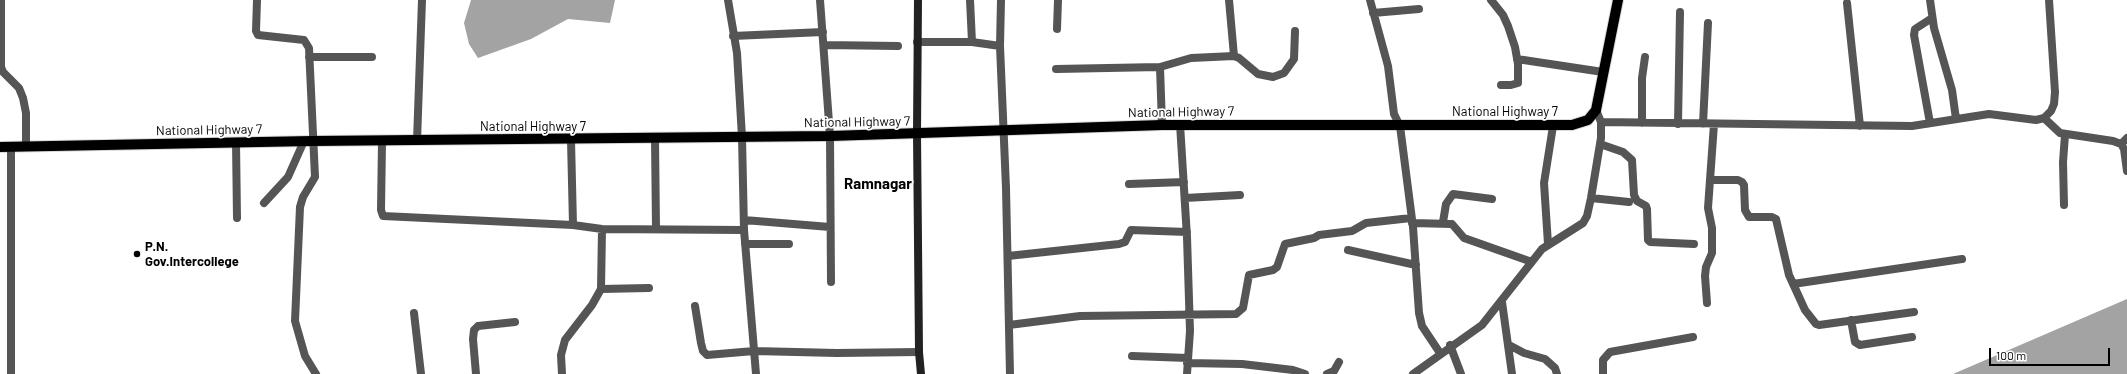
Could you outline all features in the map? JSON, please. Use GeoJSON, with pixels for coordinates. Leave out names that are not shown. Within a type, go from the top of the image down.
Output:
{"type":"FeatureCollection","features":[{"type":"Feature","properties":{"kind":"main road"},"geometry":{"type":"LineString","coordinates":[[918,0],[917,133],[919,352],[921,374]]}},
{"type":"Feature","properties":{"kind":"main road"},"geometry":{"type":"LineString","coordinates":[[1596,110],[1618,0]]}},
{"type":"Feature","properties":{"kind":"main road","name":"National Highway 7"},"geometry":{"type":"LineString","coordinates":[[0,147],[308,141],[382,142],[830,136],[1180,124],[1553,126],[1582,123],[1592,116],[1596,110]]}},
{"type":"Feature","properties":{"kind":"street"},"geometry":{"type":"LineString","coordinates":[[257,0],[256,31],[258,35],[304,40],[308,44],[308,141],[315,177],[303,197],[300,207],[295,322],[305,356],[316,374]]}},
{"type":"Feature","properties":{"kind":"street"},"geometry":{"type":"LineString","coordinates":[[417,141],[422,0]]}},
{"type":"Feature","properties":{"kind":"street"},"geometry":{"type":"LineString","coordinates":[[728,0],[737,53],[742,137],[744,230],[756,374]]}},
{"type":"Feature","properties":{"kind":"street"},"geometry":{"type":"LineString","coordinates":[[820,0],[830,136],[831,282]]}},
{"type":"Feature","properties":{"kind":"street"},"geometry":{"type":"LineString","coordinates":[[970,0],[972,42]]}},
{"type":"Feature","properties":{"kind":"street"},"geometry":{"type":"LineString","coordinates":[[1001,0],[1000,46],[1008,256],[1010,374]]}},
{"type":"Feature","properties":{"kind":"street"},"geometry":{"type":"LineString","coordinates":[[1057,29],[1058,0]]}},
{"type":"Feature","properties":{"kind":"street"},"geometry":{"type":"LineString","coordinates":[[1229,0],[1234,56]]}},
{"type":"Feature","properties":{"kind":"street"},"geometry":{"type":"LineString","coordinates":[[1370,0],[1388,66],[1394,114],[1400,126],[1412,221],[1420,320],[1440,353]]}},
{"type":"Feature","properties":{"kind":"street"},"geometry":{"type":"LineString","coordinates":[[1491,0],[1503,15],[1515,47],[1517,60],[1518,83],[1501,85]]}},
{"type":"Feature","properties":{"kind":"street"},"geometry":{"type":"LineString","coordinates":[[1930,0],[1932,18],[1952,90],[1956,118]]}},
{"type":"Feature","properties":{"kind":"street"},"geometry":{"type":"LineString","coordinates":[[1601,122],[1912,126],[1989,114],[2025,120],[2044,118],[2051,111],[2055,92],[2050,0]]}},
{"type":"Feature","properties":{"kind":"street"},"geometry":{"type":"LineString","coordinates":[[1,1],[1,67],[3,72],[18,88],[23,98],[26,113],[26,147]]}},
{"type":"Feature","properties":{"kind":"street"},"geometry":{"type":"LineString","coordinates":[[1847,4],[1860,126]]}},
{"type":"Feature","properties":{"kind":"street"},"geometry":{"type":"LineString","coordinates":[[1374,13],[1419,9]]}},
{"type":"Feature","properties":{"kind":"street"},"geometry":{"type":"LineString","coordinates":[[1678,124],[1680,12]]}},
{"type":"Feature","properties":{"kind":"street"},"geometry":{"type":"LineString","coordinates":[[1930,123],[1914,35],[1915,29],[1920,24],[1932,18]]}},
{"type":"Feature","properties":{"kind":"street"},"geometry":{"type":"LineString","coordinates":[[1703,124],[1708,23]]}},
{"type":"Feature","properties":{"kind":"street"},"geometry":{"type":"LineString","coordinates":[[1056,69],[1160,67],[1191,58],[1234,56],[1239,58],[1258,74],[1266,77],[1280,76],[1294,59],[1295,31]]}},
{"type":"Feature","properties":{"kind":"street"},"geometry":{"type":"LineString","coordinates":[[733,36],[823,32]]}},
{"type":"Feature","properties":{"kind":"street"},"geometry":{"type":"LineString","coordinates":[[917,42],[972,42],[1000,46]]}},
{"type":"Feature","properties":{"kind":"street"},"geometry":{"type":"LineString","coordinates":[[824,46],[898,46]]}},
{"type":"Feature","properties":{"kind":"street"},"geometry":{"type":"LineString","coordinates":[[309,57],[372,57]]}},
{"type":"Feature","properties":{"kind":"street"},"geometry":{"type":"LineString","coordinates":[[1642,123],[1642,78],[1645,57]]}},
{"type":"Feature","properties":{"kind":"street"},"geometry":{"type":"LineString","coordinates":[[1517,60],[1603,72]]}},
{"type":"Feature","properties":{"kind":"street"},"geometry":{"type":"LineString","coordinates":[[1160,67],[1162,125]]}},
{"type":"Feature","properties":{"kind":"street"},"geometry":{"type":"LineString","coordinates":[[1412,374],[1450,345],[1474,331],[1502,302],[1532,262],[1548,244],[1577,229],[1583,223],[1587,216],[1591,198],[1600,144],[1601,122],[1596,110]]}},
{"type":"Feature","properties":{"kind":"street"},"geometry":{"type":"LineString","coordinates":[[2044,118],[2053,128],[2065,135],[2113,141],[2121,144],[2124,149],[2127,170]]}},
{"type":"Feature","properties":{"kind":"street"},"geometry":{"type":"LineString","coordinates":[[1180,124],[1187,232],[1189,316],[1187,374]]}},
{"type":"Feature","properties":{"kind":"street"},"geometry":{"type":"LineString","coordinates":[[1707,303],[1705,271],[1712,253],[1712,228],[1708,208],[1714,124]]}},
{"type":"Feature","properties":{"kind":"street"},"geometry":{"type":"LineString","coordinates":[[1548,244],[1544,183],[1553,126]]}},
{"type":"Feature","properties":{"kind":"street"},"geometry":{"type":"LineString","coordinates":[[2064,205],[2063,162],[2065,135]]}},
{"type":"Feature","properties":{"kind":"street"},"geometry":{"type":"LineString","coordinates":[[2121,144],[2127,138]]}},
{"type":"Feature","properties":{"kind":"street"},"geometry":{"type":"LineString","coordinates":[[654,139],[656,228]]}},
{"type":"Feature","properties":{"kind":"street"},"geometry":{"type":"LineString","coordinates":[[571,140],[573,225]]}},
{"type":"Feature","properties":{"kind":"street"},"geometry":{"type":"LineString","coordinates":[[264,203],[288,177],[308,141]]}},
{"type":"Feature","properties":{"kind":"street"},"geometry":{"type":"LineString","coordinates":[[236,142],[237,218]]}},
{"type":"Feature","properties":{"kind":"street"},"geometry":{"type":"LineString","coordinates":[[382,142],[380,210],[383,216],[573,225],[602,229],[656,228],[744,230]]}},
{"type":"Feature","properties":{"kind":"street"},"geometry":{"type":"LineString","coordinates":[[1600,144],[1623,152],[1632,160],[1634,195],[1636,201],[1646,206],[1647,209],[1648,240],[1650,242],[1694,244]]}},
{"type":"Feature","properties":{"kind":"street"},"geometry":{"type":"LineString","coordinates":[[10,374],[11,147]]}},
{"type":"Feature","properties":{"kind":"street"},"geometry":{"type":"LineString","coordinates":[[1710,180],[1738,180],[1742,182],[1744,185],[1745,210],[1749,218],[1772,217],[1776,219],[1793,284],[1812,321],[1816,324],[1819,325],[1914,312]]}},
{"type":"Feature","properties":{"kind":"street"},"geometry":{"type":"LineString","coordinates":[[1129,184],[1184,182]]}},
{"type":"Feature","properties":{"kind":"street"},"geometry":{"type":"LineString","coordinates":[[1443,222],[1446,204],[1453,194],[1492,199]]}},
{"type":"Feature","properties":{"kind":"street"},"geometry":{"type":"LineString","coordinates":[[1185,198],[1240,195]]}},
{"type":"Feature","properties":{"kind":"street"},"geometry":{"type":"LineString","coordinates":[[1591,198],[1629,202]]}},
{"type":"Feature","properties":{"kind":"street"},"geometry":{"type":"LineString","coordinates":[[744,220],[830,227]]}},
{"type":"Feature","properties":{"kind":"street"},"geometry":{"type":"LineString","coordinates":[[1009,325],[1080,316],[1189,316],[1240,312],[1249,275],[1273,270],[1277,267],[1282,250],[1288,242],[1314,238],[1319,235],[1352,232],[1366,223],[1412,221],[1443,222],[1452,224],[1464,238],[1532,262]]}},
{"type":"Feature","properties":{"kind":"street"},"geometry":{"type":"LineString","coordinates":[[562,374],[561,355],[565,340],[592,305],[601,289],[602,229]]}},
{"type":"Feature","properties":{"kind":"street"},"geometry":{"type":"LineString","coordinates":[[1008,256],[1119,244],[1125,242],[1131,230],[1187,232]]}},
{"type":"Feature","properties":{"kind":"street"},"geometry":{"type":"LineString","coordinates":[[745,244],[789,244]]}},
{"type":"Feature","properties":{"kind":"street"},"geometry":{"type":"LineString","coordinates":[[1348,250],[1390,258],[1416,265]]}},
{"type":"Feature","properties":{"kind":"street"},"geometry":{"type":"LineString","coordinates":[[1793,284],[1962,259]]}},
{"type":"Feature","properties":{"kind":"street"},"geometry":{"type":"LineString","coordinates":[[601,289],[649,288]]}},
{"type":"Feature","properties":{"kind":"street"},"geometry":{"type":"LineString","coordinates":[[1502,302],[1512,374]]}},
{"type":"Feature","properties":{"kind":"street"},"geometry":{"type":"LineString","coordinates":[[695,306],[701,343],[703,351],[707,355],[754,351],[837,354],[919,352]]}},
{"type":"Feature","properties":{"kind":"street"},"geometry":{"type":"LineString","coordinates":[[414,313],[421,374]]}},
{"type":"Feature","properties":{"kind":"street"},"geometry":{"type":"LineString","coordinates":[[1851,320],[1855,342],[1860,345],[1912,337]]}},
{"type":"Feature","properties":{"kind":"street"},"geometry":{"type":"LineString","coordinates":[[476,374],[474,330],[482,324],[515,322]]}},
{"type":"Feature","properties":{"kind":"street"},"geometry":{"type":"LineString","coordinates":[[1603,374],[1603,360],[1610,352],[1693,337]]}},
{"type":"Feature","properties":{"kind":"street"},"geometry":{"type":"LineString","coordinates":[[1450,345],[1461,374]]}},
{"type":"Feature","properties":{"kind":"street"},"geometry":{"type":"LineString","coordinates":[[1509,345],[1524,353],[1545,359],[1555,368],[1557,374]]}},
{"type":"Feature","properties":{"kind":"street"},"geometry":{"type":"LineString","coordinates":[[1132,356],[1242,364],[1293,370],[1305,374]]}},
{"type":"Feature","properties":{"kind":"street"},"geometry":{"type":"LineString","coordinates":[[1328,374],[1334,371],[1339,362]]}},
{"type":"Feature","properties":{"kind":"shaded area"},"geometry":{"type":"Polygon","coordinates":[[[471,0],[615,0],[610,23],[568,19],[531,39],[478,58],[469,44],[464,23],[471,0]]]}},
{"type":"Feature","properties":{"kind":"shaded area"},"geometry":{"type":"Polygon","coordinates":[[[2127,299],[2127,374],[1953,374],[2127,299]]]}},
{"type":"Feature","properties":{"kind":"place","name":"P.N. Gov.Intercollege"},"geometry":{"type":"Point","coordinates":[137,254]}},
{"type":"Feature","properties":{"kind":"district","name":"Ramnagar"},"geometry":{"type":"Point","coordinates":[878,184]}}]}
